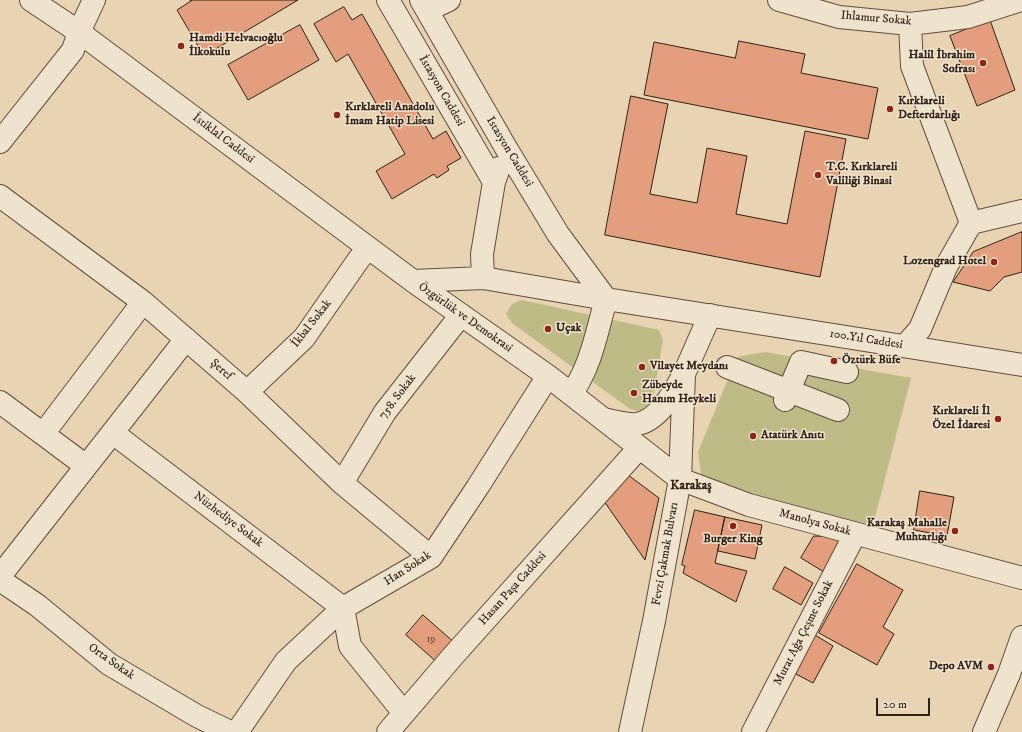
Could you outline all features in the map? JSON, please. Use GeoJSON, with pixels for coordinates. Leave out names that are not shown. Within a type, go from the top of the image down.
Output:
{"type":"FeatureCollection","features":[{"type":"Feature","properties":{"kind":"street","name":"İstiklal Caddesi"},"geometry":{"type":"LineString","coordinates":[[31,0],[79,32],[413,281]]}},
{"type":"Feature","properties":{"kind":"street"},"geometry":{"type":"LineString","coordinates":[[0,142],[73,50],[79,32],[94,0]]}},
{"type":"Feature","properties":{"kind":"street","name":"İstasyon Caddesi"},"geometry":{"type":"LineString","coordinates":[[388,0],[494,182]]}},
{"type":"Feature","properties":{"kind":"street"},"geometry":{"type":"LineString","coordinates":[[424,5],[449,0]]}},
{"type":"Feature","properties":{"kind":"street","name":"Ihlamur Sokak"},"geometry":{"type":"LineString","coordinates":[[779,0],[839,17],[910,24],[968,8],[1021,0]]}},
{"type":"Feature","properties":{"kind":"street","name":"Istasyon Caddesi"},"geometry":{"type":"LineString","coordinates":[[424,5],[506,148],[558,234],[606,299]]}},
{"type":"Feature","properties":{"kind":"street"},"geometry":{"type":"LineString","coordinates":[[910,24],[912,66],[970,224]]}},
{"type":"Feature","properties":{"kind":"street"},"geometry":{"type":"LineString","coordinates":[[483,278],[482,254],[494,182],[506,148]]}},
{"type":"Feature","properties":{"kind":"street","name":"Şeref"},"geometry":{"type":"LineString","coordinates":[[0,196],[143,302],[247,392],[342,483],[431,556]]}},
{"type":"Feature","properties":{"kind":"street"},"geometry":{"type":"LineString","coordinates":[[905,346],[920,329],[946,267],[970,224],[1022,211]]}},
{"type":"Feature","properties":{"kind":"street","name":"İkbal Sokak"},"geometry":{"type":"LineString","coordinates":[[247,392],[304,338],[368,248]]}},
{"type":"Feature","properties":{"kind":"street","name":"Özgürlük ve Demokrasi"},"geometry":{"type":"LineString","coordinates":[[413,281],[483,278],[710,315]]}},
{"type":"Feature","properties":{"kind":"street","name":"Özgürlük ve Demokrasi"},"geometry":{"type":"LineString","coordinates":[[413,281],[548,376],[639,448],[680,478]]}},
{"type":"Feature","properties":{"kind":"street"},"geometry":{"type":"LineString","coordinates":[[571,394],[589,360],[606,299]]}},
{"type":"Feature","properties":{"kind":"street"},"geometry":{"type":"LineString","coordinates":[[43,434],[143,302]]}},
{"type":"Feature","properties":{"kind":"street","name":"758. Sokak"},"geometry":{"type":"LineString","coordinates":[[342,483],[385,412],[462,315]]}},
{"type":"Feature","properties":{"kind":"street","name":"100.Yıl Caddesi"},"geometry":{"type":"LineString","coordinates":[[710,315],[1022,365]]}},
{"type":"Feature","properties":{"kind":"street","name":"Fevzi Çakmak Bulvarı"},"geometry":{"type":"LineString","coordinates":[[602,419],[637,424],[649,420],[671,398],[684,374],[710,315]]}},
{"type":"Feature","properties":{"kind":"street"},"geometry":{"type":"LineString","coordinates":[[0,576],[186,339]]}},
{"type":"Feature","properties":{"kind":"street"},"geometry":{"type":"LineString","coordinates":[[788,395],[801,362],[846,372]]}},
{"type":"Feature","properties":{"kind":"street"},"geometry":{"type":"LineString","coordinates":[[727,367],[788,395],[838,410]]}},
{"type":"Feature","properties":{"kind":"street","name":"Fevzi Çakmak Bulvarı"},"geometry":{"type":"LineString","coordinates":[[630,732],[654,621],[680,478],[684,374]]}},
{"type":"Feature","properties":{"kind":"street","name":"Han Sokak"},"geometry":{"type":"LineString","coordinates":[[237,732],[286,660],[343,608],[431,556],[477,488],[548,376]]}},
{"type":"Feature","properties":{"kind":"street"},"geometry":{"type":"LineString","coordinates":[[0,402],[86,466]]}},
{"type":"Feature","properties":{"kind":"street","name":"Nüzhediye Sokak"},"geometry":{"type":"LineString","coordinates":[[113,433],[343,608]]}},
{"type":"Feature","properties":{"kind":"street","name":"Hasan Paşa Caddesi"},"geometry":{"type":"LineString","coordinates":[[397,726],[452,656],[639,448]]}},
{"type":"Feature","properties":{"kind":"street","name":"Manolya Sokak"},"geometry":{"type":"LineString","coordinates":[[680,478],[749,506],[1022,578]]}},
{"type":"Feature","properties":{"kind":"street","name":"Murat Ağa Çeşme Sokak"},"geometry":{"type":"LineString","coordinates":[[753,732],[855,534]]}},
{"type":"Feature","properties":{"kind":"street","name":"Orta Sokak"},"geometry":{"type":"LineString","coordinates":[[0,580],[37,605],[109,664],[197,716],[230,732]]}},
{"type":"Feature","properties":{"kind":"street"},"geometry":{"type":"LineString","coordinates":[[343,608],[350,646],[397,726]]}},
{"type":"Feature","properties":{"kind":"street"},"geometry":{"type":"LineString","coordinates":[[984,732],[1015,676],[1022,637]]}},
{"type":"Feature","properties":{"kind":"shaded area"},"geometry":{"type":"Polygon","coordinates":[[[522,300],[659,330],[663,340],[652,405],[642,412],[630,409],[512,323],[506,314],[512,304],[522,300]]]}},
{"type":"Feature","properties":{"kind":"shaded area"},"geometry":{"type":"Polygon","coordinates":[[[765,352],[911,378],[873,525],[755,498],[717,484],[701,474],[698,452],[737,357],[765,352]]]}},
{"type":"Feature","properties":{"kind":"building"},"geometry":{"type":"Polygon","coordinates":[[[190,0],[298,0],[204,56],[177,10],[191,1],[190,0]]]}},
{"type":"Feature","properties":{"kind":"building"},"geometry":{"type":"Polygon","coordinates":[[[344,7],[352,20],[362,14],[433,139],[446,131],[461,158],[447,166],[449,170],[437,178],[434,174],[392,199],[376,171],[405,154],[348,54],[336,62],[314,24],[344,7]]]}},
{"type":"Feature","properties":{"kind":"building","name":"Halil İbrahim Sofrası"},"geometry":{"type":"Polygon","coordinates":[[[990,20],[1015,90],[977,106],[950,36],[990,20]]]}},
{"type":"Feature","properties":{"kind":"building"},"geometry":{"type":"Polygon","coordinates":[[[300,25],[319,60],[248,100],[228,65],[300,25]]]}},
{"type":"Feature","properties":{"kind":"building"},"geometry":{"type":"Polygon","coordinates":[[[739,41],[805,54],[801,73],[878,88],[868,139],[644,95],[654,42],[735,58],[739,41]]]}},
{"type":"Feature","properties":{"kind":"building","name":"T.C. Kırklareli Valiliği Binasi"},"geometry":{"type":"Polygon","coordinates":[[[631,96],[668,104],[650,194],[697,203],[707,148],[747,156],[736,214],[787,224],[805,131],[846,139],[820,277],[605,235],[631,96]]]}},
{"type":"Feature","properties":{"kind":"building","name":"Lozengrad Hotel"},"geometry":{"type":"Polygon","coordinates":[[[1022,232],[1022,272],[1004,277],[990,291],[953,282],[973,252],[1022,232]]]}},
{"type":"Feature","properties":{"kind":"building"},"geometry":{"type":"Polygon","coordinates":[[[624,472],[659,498],[645,560],[606,504],[600,499],[624,472]]]}},
{"type":"Feature","properties":{"kind":"building"},"geometry":{"type":"Polygon","coordinates":[[[920,491],[954,497],[947,536],[914,530],[920,491]]]}},
{"type":"Feature","properties":{"kind":"building"},"geometry":{"type":"Polygon","coordinates":[[[695,510],[725,517],[715,563],[747,571],[736,602],[683,573],[685,566],[682,565],[695,510]]]}},
{"type":"Feature","properties":{"kind":"building"},"geometry":{"type":"Polygon","coordinates":[[[725,517],[762,525],[755,559],[718,551],[725,517]]]}},
{"type":"Feature","properties":{"kind":"building"},"geometry":{"type":"Polygon","coordinates":[[[814,536],[845,537],[824,572],[801,558],[814,536]]]}},
{"type":"Feature","properties":{"kind":"building"},"geometry":{"type":"Polygon","coordinates":[[[857,564],[903,590],[883,627],[894,634],[877,665],[819,633],[857,564]]]}},
{"type":"Feature","properties":{"kind":"building"},"geometry":{"type":"Polygon","coordinates":[[[785,567],[813,583],[801,605],[773,589],[785,567]]]}},
{"type":"Feature","properties":{"kind":"building"},"geometry":{"type":"Polygon","coordinates":[[[423,615],[456,644],[439,664],[406,635],[423,615]]]}},
{"type":"Feature","properties":{"kind":"building"},"geometry":{"type":"Polygon","coordinates":[[[815,635],[833,646],[813,683],[794,673],[815,635]]]}},
{"type":"Feature","properties":{"kind":"place","name":"Hamdi Helvacıoğlu İlkokulu"},"geometry":{"type":"Point","coordinates":[181,46]}},
{"type":"Feature","properties":{"kind":"place","name":"Halil İbrahim Sofrası"},"geometry":{"type":"Point","coordinates":[983,63]}},
{"type":"Feature","properties":{"kind":"place","name":"Kırklareli Defterdarlığı"},"geometry":{"type":"Point","coordinates":[890,109]}},
{"type":"Feature","properties":{"kind":"place","name":"Kırklareli Anadolu İmam Hatip Lisesi"},"geometry":{"type":"Point","coordinates":[337,115]}},
{"type":"Feature","properties":{"kind":"place","name":"T.C. Kırklareli Valiliği Binasi"},"geometry":{"type":"Point","coordinates":[818,175]}},
{"type":"Feature","properties":{"kind":"place","name":"Lozengrad Hotel"},"geometry":{"type":"Point","coordinates":[994,262]}},
{"type":"Feature","properties":{"kind":"place","name":"Uçak"},"geometry":{"type":"Point","coordinates":[548,329]}},
{"type":"Feature","properties":{"kind":"place","name":"Öztürk Büfe"},"geometry":{"type":"Point","coordinates":[834,361]}},
{"type":"Feature","properties":{"kind":"place","name":"Vilayet Meydanı"},"geometry":{"type":"Point","coordinates":[642,367]}},
{"type":"Feature","properties":{"kind":"place","name":"Zübeyde Hanım Heykeli"},"geometry":{"type":"Point","coordinates":[634,393]}},
{"type":"Feature","properties":{"kind":"place","name":"Kırklareli İl Özel İdaresi"},"geometry":{"type":"Point","coordinates":[998,419]}},
{"type":"Feature","properties":{"kind":"place","name":"Atatürk Anıtı"},"geometry":{"type":"Point","coordinates":[753,436]}},
{"type":"Feature","properties":{"kind":"place","name":"Burger King"},"geometry":{"type":"Point","coordinates":[733,526]}},
{"type":"Feature","properties":{"kind":"place","name":"Karakaş Mahalle Muhtarlığı"},"geometry":{"type":"Point","coordinates":[955,531]}},
{"type":"Feature","properties":{"kind":"place","name":"Depo AVM"},"geometry":{"type":"Point","coordinates":[991,667]}},
{"type":"Feature","properties":{"kind":"district","name":"Karakaş"},"geometry":{"type":"Point","coordinates":[691,486]}}]}
